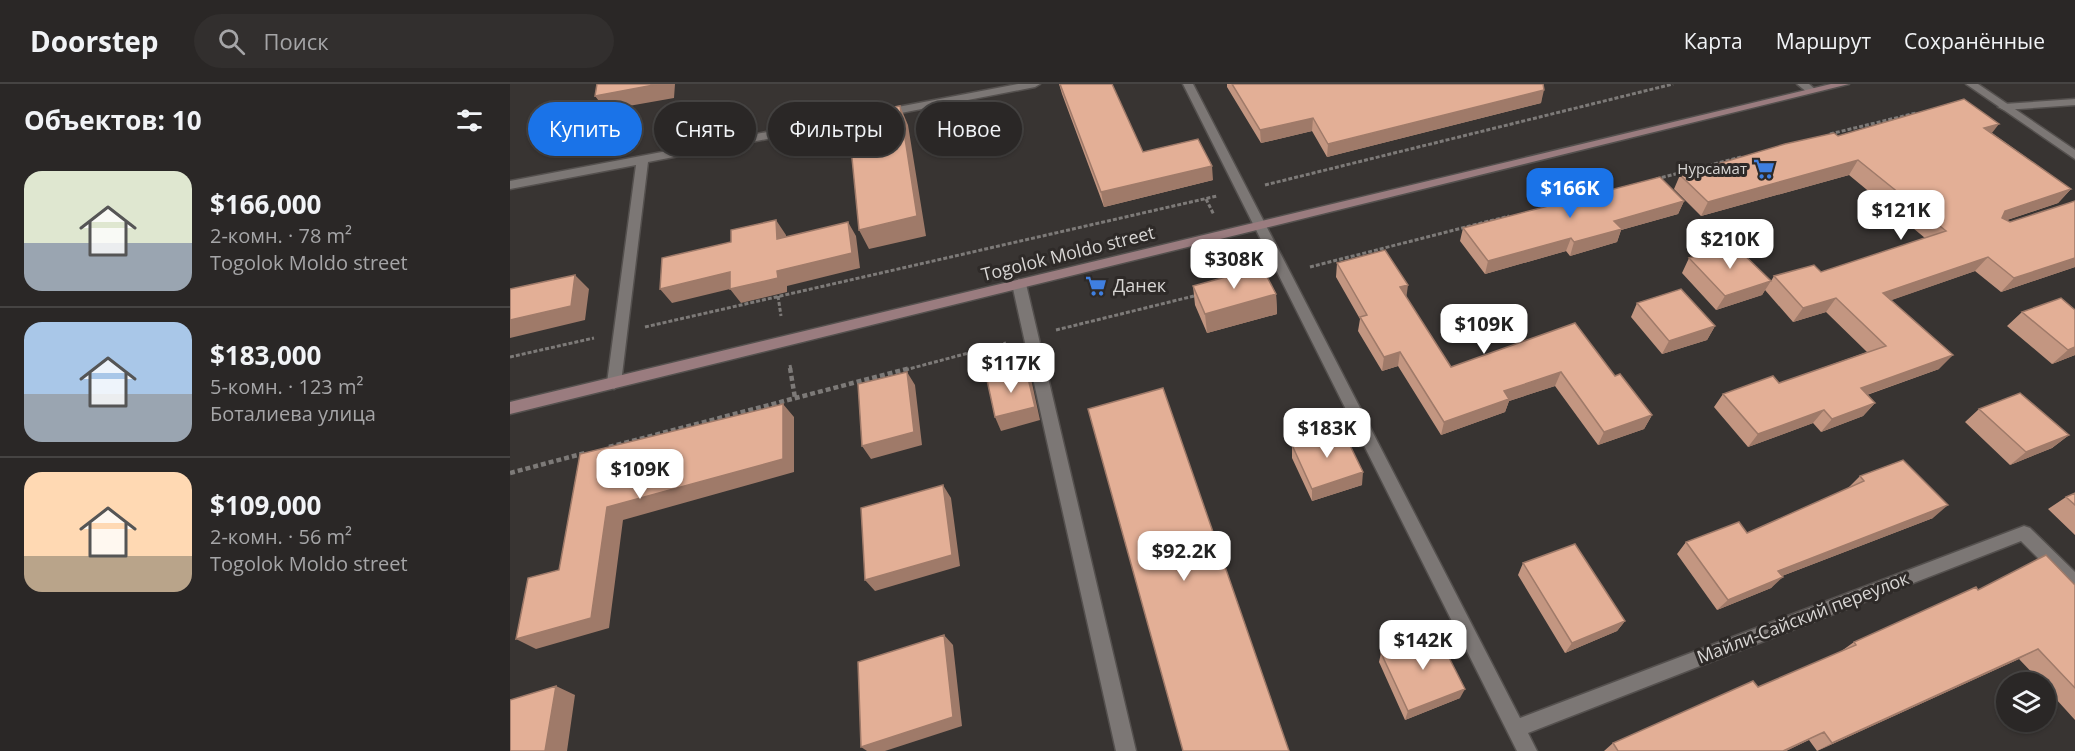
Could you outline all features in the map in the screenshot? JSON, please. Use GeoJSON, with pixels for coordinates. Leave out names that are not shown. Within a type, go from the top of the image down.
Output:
{"type":"FeatureCollection","features":[{"type":"Feature","properties":{"kind":"main road","name":"Togolok Moldo street"},"geometry":{"type":"LineString","coordinates":[[510,408],[1260,226],[1807,88],[1844,84]]}},
{"type":"Feature","properties":{"kind":"street"},"geometry":{"type":"LineString","coordinates":[[510,185],[1035,84]]}},
{"type":"Feature","properties":{"kind":"street"},"geometry":{"type":"LineString","coordinates":[[1188,84],[1527,751]]}},
{"type":"Feature","properties":{"kind":"street"},"geometry":{"type":"LineString","coordinates":[[1971,84],[2075,155]]}},
{"type":"Feature","properties":{"kind":"street"},"geometry":{"type":"LineString","coordinates":[[2004,107],[2075,102]]}},
{"type":"Feature","properties":{"kind":"street"},"geometry":{"type":"LineString","coordinates":[[614,382],[642,160]]}},
{"type":"Feature","properties":{"kind":"street"},"geometry":{"type":"LineString","coordinates":[[1019,284],[1126,751]]}},
{"type":"Feature","properties":{"kind":"street","name":"Майли-Сайский переулок"},"geometry":{"type":"LineString","coordinates":[[1515,729],[2024,533],[2075,583]]}},
{"type":"Feature","properties":{"kind":"path"},"geometry":{"type":"LineString","coordinates":[[510,357],[1242,191],[1673,84]]}},
{"type":"Feature","properties":{"kind":"building"},"geometry":{"type":"Polygon","coordinates":[[[597,84],[659,84],[595,96],[597,84]]]}},
{"type":"Feature","properties":{"kind":"building"},"geometry":{"type":"Polygon","coordinates":[[[1060,84],[1112,84],[1143,152],[1198,139],[1212,166],[1101,192],[1060,84]]]}},
{"type":"Feature","properties":{"kind":"building"},"geometry":{"type":"Polygon","coordinates":[[[1232,84],[1543,84],[1544,90],[1328,144],[1313,118],[1260,130],[1232,84]]]}},
{"type":"Feature","properties":{"kind":"building"},"geometry":{"type":"Polygon","coordinates":[[[1964,99],[1999,124],[1984,128],[2071,189],[2005,211],[2002,218],[2010,222],[2075,201],[2075,258],[2014,278],[1988,257],[1883,293],[1953,355],[1861,388],[1875,403],[1832,419],[1824,410],[1758,434],[1723,394],[1773,376],[1779,383],[1886,346],[1836,298],[1803,308],[1774,276],[1814,265],[1821,272],[1946,231],[1858,160],[1708,202],[1680,175],[1785,144],[1834,133],[1838,136],[1964,99]]]}},
{"type":"Feature","properties":{"kind":"building"},"geometry":{"type":"Polygon","coordinates":[[[904,132],[917,216],[859,230],[852,156],[904,156],[904,132]]]}},
{"type":"Feature","properties":{"kind":"building"},"geometry":{"type":"Polygon","coordinates":[[[1660,177],[1684,201],[1614,221],[1622,229],[1574,242],[1571,238],[1488,261],[1463,228],[1660,177]]]}},
{"type":"Feature","properties":{"kind":"building"},"geometry":{"type":"Polygon","coordinates":[[[776,220],[777,239],[848,222],[852,253],[777,271],[778,278],[730,289],[730,272],[660,289],[662,258],[731,242],[731,230],[776,220]]]}},
{"type":"Feature","properties":{"kind":"building"},"geometry":{"type":"Polygon","coordinates":[[[1734,245],[1771,281],[1725,296],[1689,258],[1734,245]]]}},
{"type":"Feature","properties":{"kind":"building"},"geometry":{"type":"Polygon","coordinates":[[[1385,250],[1408,285],[1400,287],[1451,367],[1575,323],[1615,376],[1620,374],[1652,415],[1604,432],[1561,372],[1504,391],[1509,399],[1444,422],[1400,352],[1384,357],[1360,317],[1367,315],[1337,263],[1385,250]]]}},
{"type":"Feature","properties":{"kind":"building"},"geometry":{"type":"Polygon","coordinates":[[[1262,267],[1276,294],[1205,314],[1193,286],[1262,267]]]}},
{"type":"Feature","properties":{"kind":"building"},"geometry":{"type":"Polygon","coordinates":[[[575,275],[571,306],[510,320],[510,289],[575,275]]]}},
{"type":"Feature","properties":{"kind":"building"},"geometry":{"type":"Polygon","coordinates":[[[1681,289],[1715,326],[1669,341],[1637,303],[1681,289]]]}},
{"type":"Feature","properties":{"kind":"building"},"geometry":{"type":"Polygon","coordinates":[[[2061,298],[2075,310],[2075,347],[2068,350],[2022,312],[2061,298]]]}},
{"type":"Feature","properties":{"kind":"building"},"geometry":{"type":"Polygon","coordinates":[[[1026,370],[1035,407],[995,417],[987,380],[1026,370]]]}},
{"type":"Feature","properties":{"kind":"building"},"geometry":{"type":"Polygon","coordinates":[[[907,372],[914,432],[862,446],[858,384],[907,372]]]}},
{"type":"Feature","properties":{"kind":"building"},"geometry":{"type":"Polygon","coordinates":[[[1163,388],[1289,751],[1183,751],[1088,409],[1163,388]]]}},
{"type":"Feature","properties":{"kind":"building"},"geometry":{"type":"Polygon","coordinates":[[[2020,393],[2069,435],[2026,452],[1979,409],[2020,393]]]}},
{"type":"Feature","properties":{"kind":"building"},"geometry":{"type":"Polygon","coordinates":[[[783,404],[783,459],[607,507],[591,618],[516,639],[528,578],[559,570],[580,454],[783,404]]]}},
{"type":"Feature","properties":{"kind":"building"},"geometry":{"type":"Polygon","coordinates":[[[1342,429],[1363,472],[1312,489],[1292,445],[1342,429]]]}},
{"type":"Feature","properties":{"kind":"building"},"geometry":{"type":"Polygon","coordinates":[[[1903,460],[1948,505],[1778,571],[1783,577],[1728,600],[1686,542],[1739,522],[1747,533],[1864,481],[1860,476],[1903,460]]]}},
{"type":"Feature","properties":{"kind":"building"},"geometry":{"type":"Polygon","coordinates":[[[943,485],[952,555],[865,580],[861,508],[943,485]]]}},
{"type":"Feature","properties":{"kind":"building"},"geometry":{"type":"Polygon","coordinates":[[[2075,493],[2075,505],[2066,497],[2075,493]]]}},
{"type":"Feature","properties":{"kind":"building"},"geometry":{"type":"Polygon","coordinates":[[[1575,544],[1625,621],[1572,643],[1523,563],[1575,544]]]}},
{"type":"Feature","properties":{"kind":"building"},"geometry":{"type":"Polygon","coordinates":[[[2046,555],[2075,585],[2075,688],[2038,649],[1832,743],[1824,732],[1783,751],[1618,751],[1613,743],[1753,681],[1758,687],[1856,645],[1854,642],[1976,587],[1978,590],[2046,555]]]}},
{"type":"Feature","properties":{"kind":"building"},"geometry":{"type":"Polygon","coordinates":[[[1436,632],[1465,689],[1408,711],[1381,653],[1436,632]]]}},
{"type":"Feature","properties":{"kind":"building"},"geometry":{"type":"Polygon","coordinates":[[[944,635],[953,717],[861,747],[858,662],[944,635]]]}},
{"type":"Feature","properties":{"kind":"building"},"geometry":{"type":"Polygon","coordinates":[[[556,686],[545,751],[510,751],[510,700],[556,686]]]}},
{"type":"Feature","properties":{"kind":"place","name":"Нурсамат"},"geometry":{"type":"Point","coordinates":[1764,169]}},
{"type":"Feature","properties":{"kind":"place","name":"Данек"},"geometry":{"type":"Point","coordinates":[1096,286]}}]}
